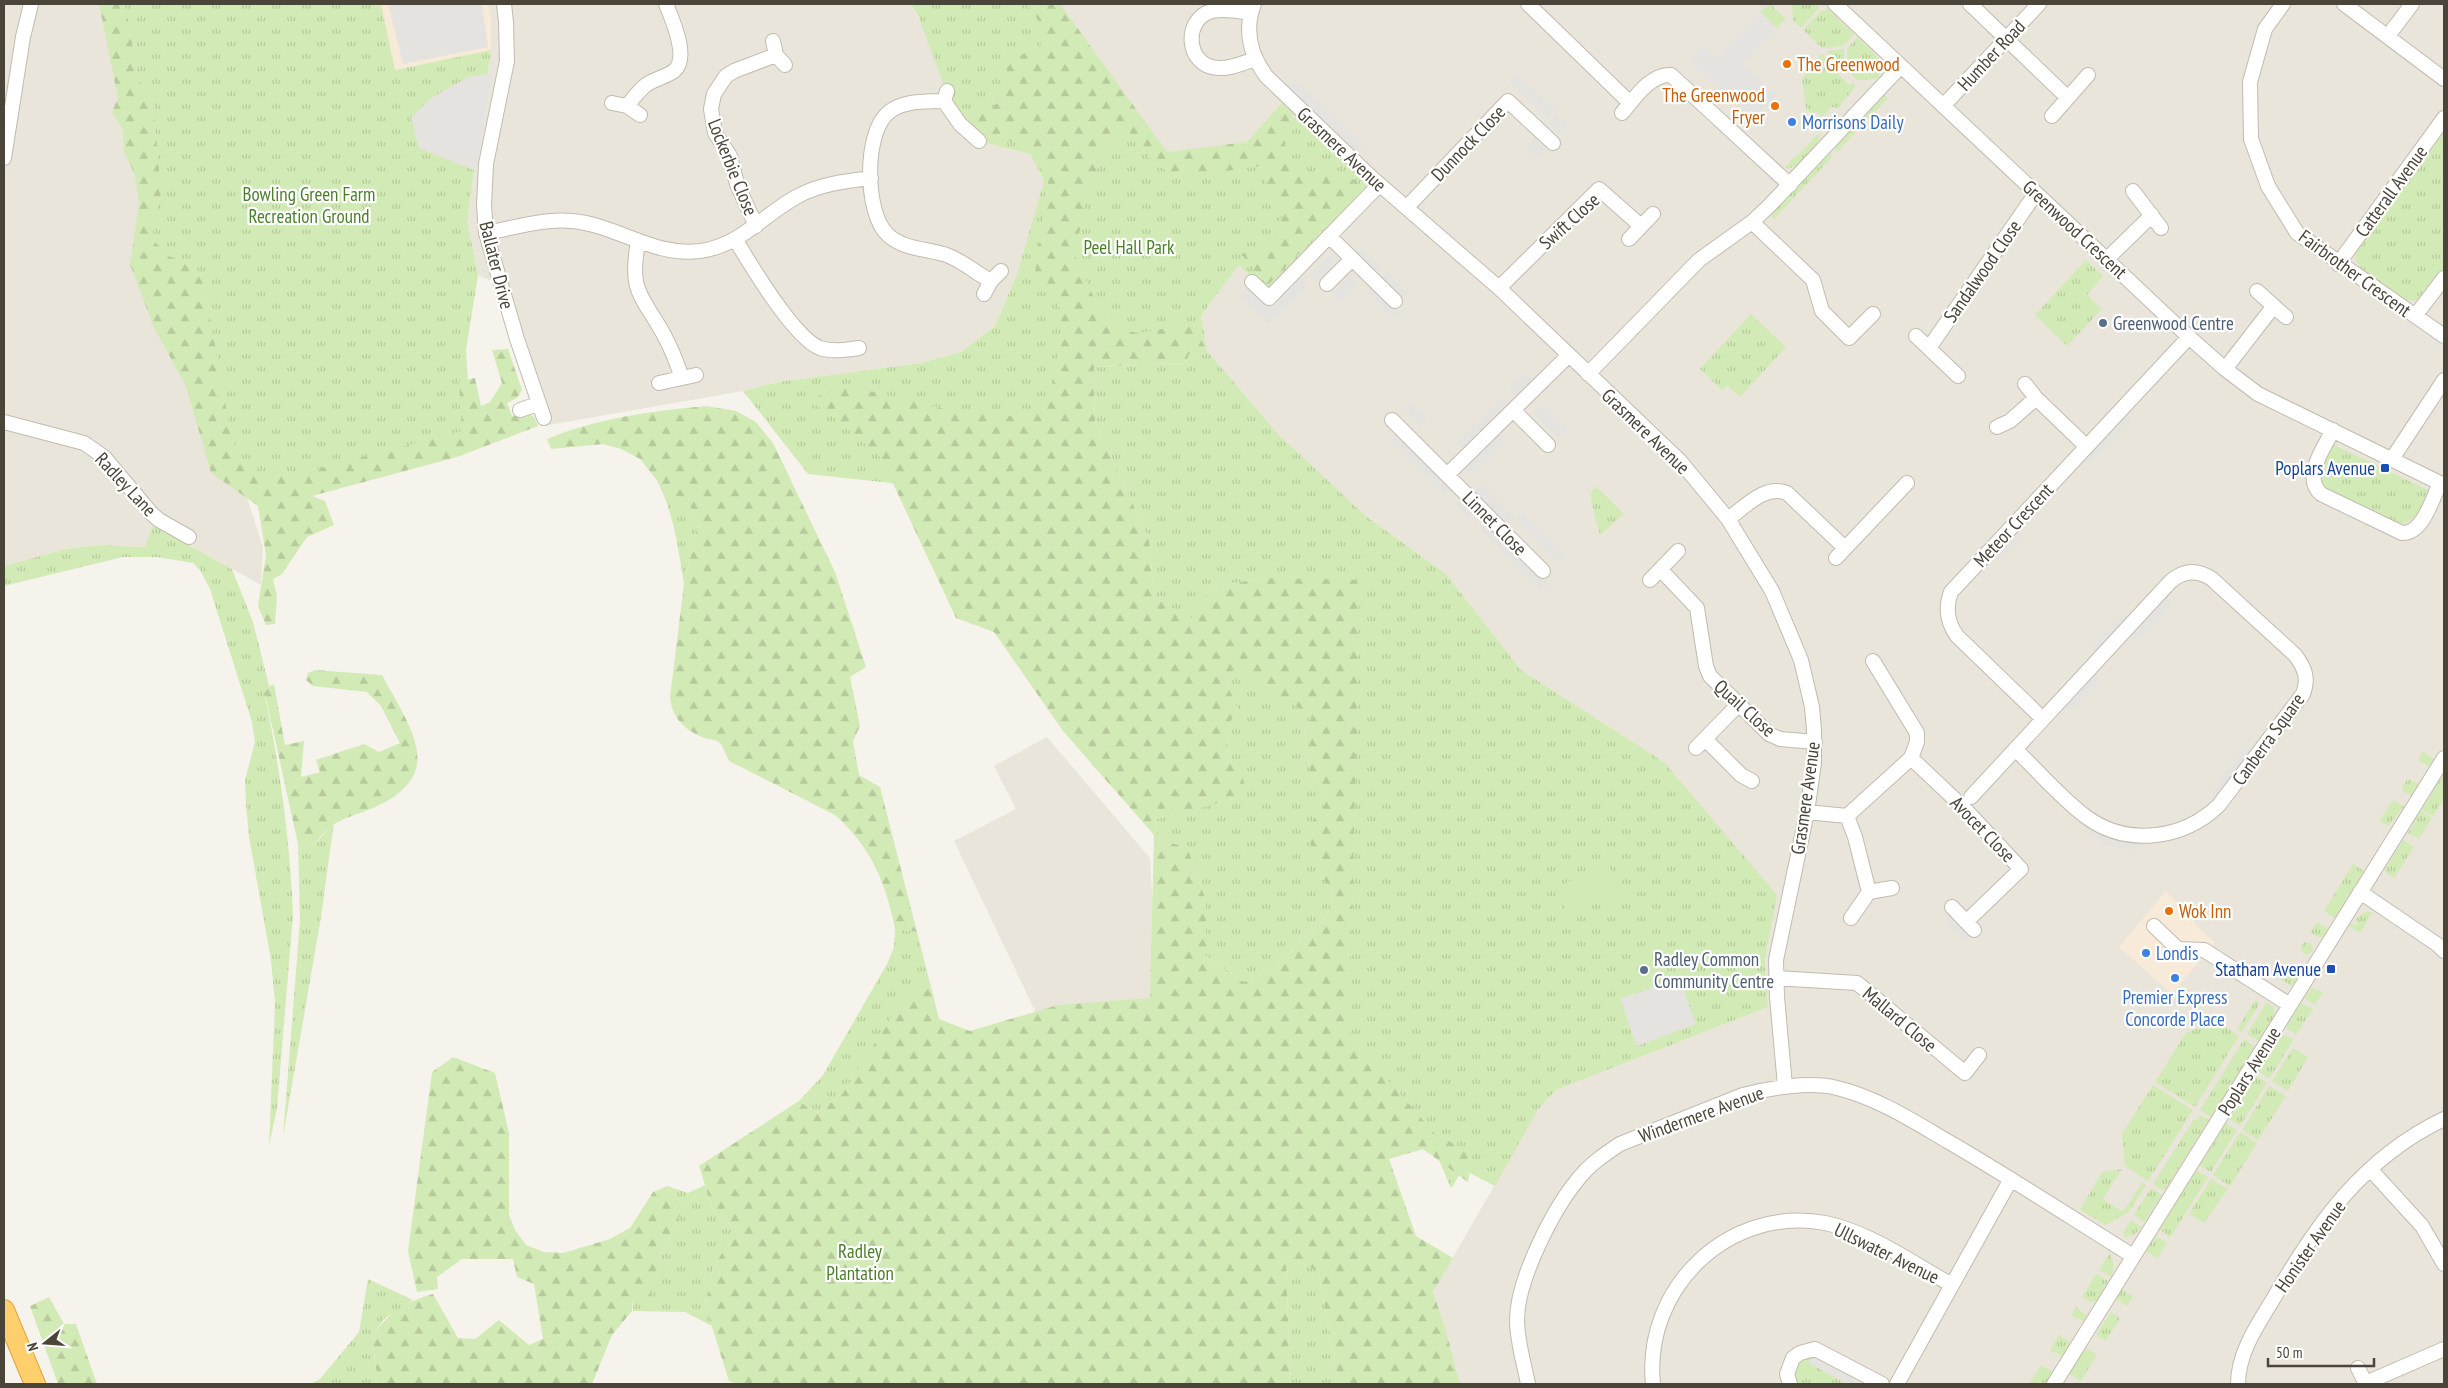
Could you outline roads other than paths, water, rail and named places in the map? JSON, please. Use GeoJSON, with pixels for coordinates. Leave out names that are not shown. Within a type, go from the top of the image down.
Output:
{"type":"FeatureCollection","features":[{"type":"Feature","properties":{"kind":"highway"},"geometry":{"type":"LineString","coordinates":[[4,1310],[35,1384]]}},
{"type":"Feature","properties":{"kind":"street"},"geometry":{"type":"LineString","coordinates":[[4,158],[23,37],[31,4]]}},
{"type":"Feature","properties":{"kind":"street","name":"Ballater Drive"},"geometry":{"type":"LineString","coordinates":[[505,4],[507,61],[485,171],[484,205],[486,233],[538,404],[544,418]]}},
{"type":"Feature","properties":{"kind":"street"},"geometry":{"type":"LineString","coordinates":[[627,106],[645,85],[675,70],[679,64],[681,58],[676,29],[666,4]]}},
{"type":"Feature","properties":{"kind":"street"},"geometry":{"type":"LineString","coordinates":[[1528,4],[1553,37],[1626,108],[1654,79],[1666,74],[1671,75],[1689,89],[1790,185]]}},
{"type":"Feature","properties":{"kind":"street","name":"Greenwood Crescent"},"geometry":{"type":"LineString","coordinates":[[1835,4],[2188,337],[2225,369],[2258,394],[2332,430],[2392,460],[2442,484],[2420,525],[2407,533],[2402,533],[2321,494],[2314,485],[2313,473],[2332,430]]}},
{"type":"Feature","properties":{"kind":"street"},"geometry":{"type":"LineString","coordinates":[[1970,4],[2068,98]]}},
{"type":"Feature","properties":{"kind":"street","name":"Humber Road"},"geometry":{"type":"LineString","coordinates":[[1943,106],[2039,4]]}},
{"type":"Feature","properties":{"kind":"street","name":"Fairbrother Crescent"},"geometry":{"type":"LineString","coordinates":[[2283,4],[2265,29],[2250,82],[2251,138],[2268,186],[2297,233],[2338,264],[2444,336]]}},
{"type":"Feature","properties":{"kind":"street"},"geometry":{"type":"LineString","coordinates":[[2344,4],[2444,80]]}},
{"type":"Feature","properties":{"kind":"street"},"geometry":{"type":"LineString","coordinates":[[2388,36],[2412,4]]}},
{"type":"Feature","properties":{"kind":"street"},"geometry":{"type":"LineString","coordinates":[[1252,8],[1228,9],[1203,15],[1193,27],[1191,42],[1197,57],[1210,67],[1226,68],[1255,59]]}},
{"type":"Feature","properties":{"kind":"street","name":"Grasmere Avenue"},"geometry":{"type":"LineString","coordinates":[[1252,8],[1249,36],[1255,59],[1266,76],[1380,185],[1499,288],[1680,461],[1728,519],[1768,583],[1794,638],[1809,692],[1815,742],[1807,812],[1779,939],[1776,978],[1785,1086]]}},
{"type":"Feature","properties":{"kind":"street","name":"Lockerbie Close"},"geometry":{"type":"LineString","coordinates":[[756,226],[737,184],[730,156],[715,133],[710,109],[714,94],[726,76],[778,54]]}},
{"type":"Feature","properties":{"kind":"street","name":"Grasmere Avenue"},"geometry":{"type":"LineString","coordinates":[[1588,374],[1699,260],[1752,222],[1790,185],[1901,66]]}},
{"type":"Feature","properties":{"kind":"street"},"geometry":{"type":"LineString","coordinates":[[2052,116],[2088,75]]}},
{"type":"Feature","properties":{"kind":"street"},"geometry":{"type":"LineString","coordinates":[[979,141],[960,124],[945,96],[897,107],[882,117],[877,125],[871,145],[871,178],[877,220],[888,236],[908,247],[949,256],[996,276],[984,294]]}},
{"type":"Feature","properties":{"kind":"street","name":"Dunnock Close"},"geometry":{"type":"LineString","coordinates":[[1407,207],[1508,102],[1553,143]]}},
{"type":"Feature","properties":{"kind":"street"},"geometry":{"type":"LineString","coordinates":[[612,103],[627,106],[640,115]]}},
{"type":"Feature","properties":{"kind":"street","name":"Catterall Avenue"},"geometry":{"type":"LineString","coordinates":[[2338,264],[2444,118]]}},
{"type":"Feature","properties":{"kind":"street","name":"Lockerbie Close"},"geometry":{"type":"LineString","coordinates":[[486,233],[544,223],[572,221],[666,251],[682,252],[711,249],[735,239],[798,196],[831,183],[871,178]]}},
{"type":"Feature","properties":{"kind":"street"},"geometry":{"type":"LineString","coordinates":[[1252,282],[1269,298],[1380,185]]}},
{"type":"Feature","properties":{"kind":"street","name":"Swift Close"},"geometry":{"type":"LineString","coordinates":[[1499,288],[1599,189],[1641,226]]}},
{"type":"Feature","properties":{"kind":"street"},"geometry":{"type":"LineString","coordinates":[[2133,191],[2161,228]]}},
{"type":"Feature","properties":{"kind":"street","name":"Sandalwood Close"},"geometry":{"type":"LineString","coordinates":[[1929,348],[2036,193]]}},
{"type":"Feature","properties":{"kind":"street"},"geometry":{"type":"LineString","coordinates":[[1630,239],[1653,214]]}},
{"type":"Feature","properties":{"kind":"street"},"geometry":{"type":"LineString","coordinates":[[2107,259],[2152,215]]}},
{"type":"Feature","properties":{"kind":"street"},"geometry":{"type":"LineString","coordinates":[[1752,222],[1813,280],[1822,311],[1849,338],[1871,322]]}},
{"type":"Feature","properties":{"kind":"street"},"geometry":{"type":"LineString","coordinates":[[1329,236],[1395,301]]}},
{"type":"Feature","properties":{"kind":"street","name":"Lockerbie Close"},"geometry":{"type":"LineString","coordinates":[[735,239],[759,279],[805,338],[820,348],[841,350],[858,348]]}},
{"type":"Feature","properties":{"kind":"street"},"geometry":{"type":"LineString","coordinates":[[638,242],[634,271],[635,280],[646,308],[673,353],[682,378]]}},
{"type":"Feature","properties":{"kind":"street"},"geometry":{"type":"LineString","coordinates":[[1327,284],[1352,259]]}},
{"type":"Feature","properties":{"kind":"street"},"geometry":{"type":"LineString","coordinates":[[2415,316],[2444,278]]}},
{"type":"Feature","properties":{"kind":"street"},"geometry":{"type":"LineString","coordinates":[[2257,291],[2286,317]]}},
{"type":"Feature","properties":{"kind":"street"},"geometry":{"type":"LineString","coordinates":[[2225,369],[2273,307]]}},
{"type":"Feature","properties":{"kind":"street"},"geometry":{"type":"LineString","coordinates":[[1916,336],[1958,376]]}},
{"type":"Feature","properties":{"kind":"street","name":"Meteor Crescent"},"geometry":{"type":"LineString","coordinates":[[2043,719],[1957,636],[1949,622],[1949,598],[1955,586],[2188,337]]}},
{"type":"Feature","properties":{"kind":"street","name":"Linnet Close"},"geometry":{"type":"LineString","coordinates":[[1447,475],[1568,356]]}},
{"type":"Feature","properties":{"kind":"street"},"geometry":{"type":"LineString","coordinates":[[659,383],[696,375]]}},
{"type":"Feature","properties":{"kind":"street"},"geometry":{"type":"LineString","coordinates":[[2392,460],[2444,380]]}},
{"type":"Feature","properties":{"kind":"street"},"geometry":{"type":"LineString","coordinates":[[2025,384],[2036,398],[2086,446]]}},
{"type":"Feature","properties":{"kind":"street"},"geometry":{"type":"LineString","coordinates":[[1997,427],[2010,421],[2036,398]]}},
{"type":"Feature","properties":{"kind":"street"},"geometry":{"type":"LineString","coordinates":[[520,410],[538,404]]}},
{"type":"Feature","properties":{"kind":"street"},"geometry":{"type":"LineString","coordinates":[[1513,410],[1548,445]]}},
{"type":"Feature","properties":{"kind":"street","name":"Linnet Close"},"geometry":{"type":"LineString","coordinates":[[1392,420],[1543,571]]}},
{"type":"Feature","properties":{"kind":"street","name":"Radley Lane"},"geometry":{"type":"LineString","coordinates":[[4,422],[84,443],[104,457],[151,513],[189,537]]}},
{"type":"Feature","properties":{"kind":"street"},"geometry":{"type":"LineString","coordinates":[[1836,558],[1907,483]]}},
{"type":"Feature","properties":{"kind":"street"},"geometry":{"type":"LineString","coordinates":[[1728,519],[1762,494],[1781,490],[1787,493],[1846,548]]}},
{"type":"Feature","properties":{"kind":"street","name":"Quail Close"},"geometry":{"type":"LineString","coordinates":[[1678,551],[1656,575],[1696,606],[1707,672],[1738,705],[1774,738],[1815,742]]}},
{"type":"Feature","properties":{"kind":"street","name":"Canberra Square"},"geometry":{"type":"LineString","coordinates":[[1971,797],[2170,582],[2185,572],[2200,573],[2212,579],[2295,656],[2306,678],[2303,694],[2219,805],[2201,820],[2165,834],[2132,835],[2096,823],[2076,808],[2016,749]]}},
{"type":"Feature","properties":{"kind":"street"},"geometry":{"type":"LineString","coordinates":[[1807,812],[1847,816],[1911,758],[1917,742],[1917,733],[1873,660]]}},
{"type":"Feature","properties":{"kind":"street"},"geometry":{"type":"LineString","coordinates":[[1738,705],[1700,743],[1741,775],[1752,781]]}},
{"type":"Feature","properties":{"kind":"street","name":"Avocet Close"},"geometry":{"type":"LineString","coordinates":[[1911,758],[1964,808],[2021,869],[1970,926],[1952,908]]}},
{"type":"Feature","properties":{"kind":"street","name":"Poplars Avenue"},"geometry":{"type":"LineString","coordinates":[[2054,1384],[2444,758]]}},
{"type":"Feature","properties":{"kind":"street"},"geometry":{"type":"LineString","coordinates":[[1847,816],[1855,837],[1869,892]]}},
{"type":"Feature","properties":{"kind":"street"},"geometry":{"type":"LineString","coordinates":[[1851,918],[1869,892],[1892,888]]}},
{"type":"Feature","properties":{"kind":"street"},"geometry":{"type":"LineString","coordinates":[[2360,892],[2438,944],[2444,951]]}},
{"type":"Feature","properties":{"kind":"street"},"geometry":{"type":"LineString","coordinates":[[2154,926],[2178,949],[2204,950],[2290,1005]]}},
{"type":"Feature","properties":{"kind":"street","name":"Mallard Close"},"geometry":{"type":"LineString","coordinates":[[1776,978],[1857,983],[1965,1073],[1979,1055]]}},
{"type":"Feature","properties":{"kind":"street","name":"Windermere Avenue"},"geometry":{"type":"LineString","coordinates":[[1528,1384],[1517,1321],[1523,1280],[1548,1228],[1579,1178],[1604,1155],[1620,1144],[1743,1095],[1785,1086],[1835,1087],[1881,1102],[2010,1179],[2133,1256]]}},
{"type":"Feature","properties":{"kind":"street","name":"Honister Avenue"},"geometry":{"type":"LineString","coordinates":[[2238,1384],[2240,1366],[2250,1338],[2292,1265],[2336,1203],[2387,1154],[2405,1140],[2444,1119]]}},
{"type":"Feature","properties":{"kind":"street"},"geometry":{"type":"LineString","coordinates":[[2371,1170],[2422,1226],[2444,1264]]}},
{"type":"Feature","properties":{"kind":"street"},"geometry":{"type":"LineString","coordinates":[[1896,1384],[2010,1179]]}},
{"type":"Feature","properties":{"kind":"street","name":"Ullswater Avenue"},"geometry":{"type":"LineString","coordinates":[[1652,1384],[1652,1356],[1656,1330],[1665,1306],[1676,1286],[1694,1264],[1713,1248],[1736,1234],[1760,1226],[1796,1221],[1826,1223],[1842,1227],[1952,1285]]}},
{"type":"Feature","properties":{"kind":"street"},"geometry":{"type":"LineString","coordinates":[[2358,1368],[2366,1384],[2444,1349]]}},
{"type":"Feature","properties":{"kind":"street"},"geometry":{"type":"LineString","coordinates":[[1790,1384],[1787,1374],[1793,1358],[1805,1351],[1815,1350],[1882,1384]]}},
{"type":"Feature","properties":{"kind":"place","name":"The Greenwood"},"geometry":{"type":"Point","coordinates":[1787,64]}},
{"type":"Feature","properties":{"kind":"place","name":"The Greenwood Fryer"},"geometry":{"type":"Point","coordinates":[1775,106]}},
{"type":"Feature","properties":{"kind":"place","name":"Morrisons Daily"},"geometry":{"type":"Point","coordinates":[1792,122]}},
{"type":"Feature","properties":{"kind":"place","name":"Greenwood Centre"},"geometry":{"type":"Point","coordinates":[2103,323]}},
{"type":"Feature","properties":{"kind":"place","name":"Poplars Avenue"},"geometry":{"type":"Point","coordinates":[2385,468]}},
{"type":"Feature","properties":{"kind":"place","name":"Wok Inn"},"geometry":{"type":"Point","coordinates":[2169,911]}},
{"type":"Feature","properties":{"kind":"place","name":"Londis"},"geometry":{"type":"Point","coordinates":[2146,953]}},
{"type":"Feature","properties":{"kind":"place","name":"Statham Avenue"},"geometry":{"type":"Point","coordinates":[2331,969]}},
{"type":"Feature","properties":{"kind":"place","name":"Radley Common Community Centre"},"geometry":{"type":"Point","coordinates":[1644,970]}},
{"type":"Feature","properties":{"kind":"place","name":"Premier Express Concorde Place"},"geometry":{"type":"Point","coordinates":[2175,978]}},
{"type":"Feature","properties":{"kind":"park label","name":"Bowling Green Farm Recreation Ground"},"geometry":{"type":"Point","coordinates":[309,205]}},
{"type":"Feature","properties":{"kind":"park label","name":"Peel Hall Park"},"geometry":{"type":"Point","coordinates":[1129,247]}},
{"type":"Feature","properties":{"kind":"park label","name":"Radley Plantation"},"geometry":{"type":"Point","coordinates":[860,1262]}}]}
